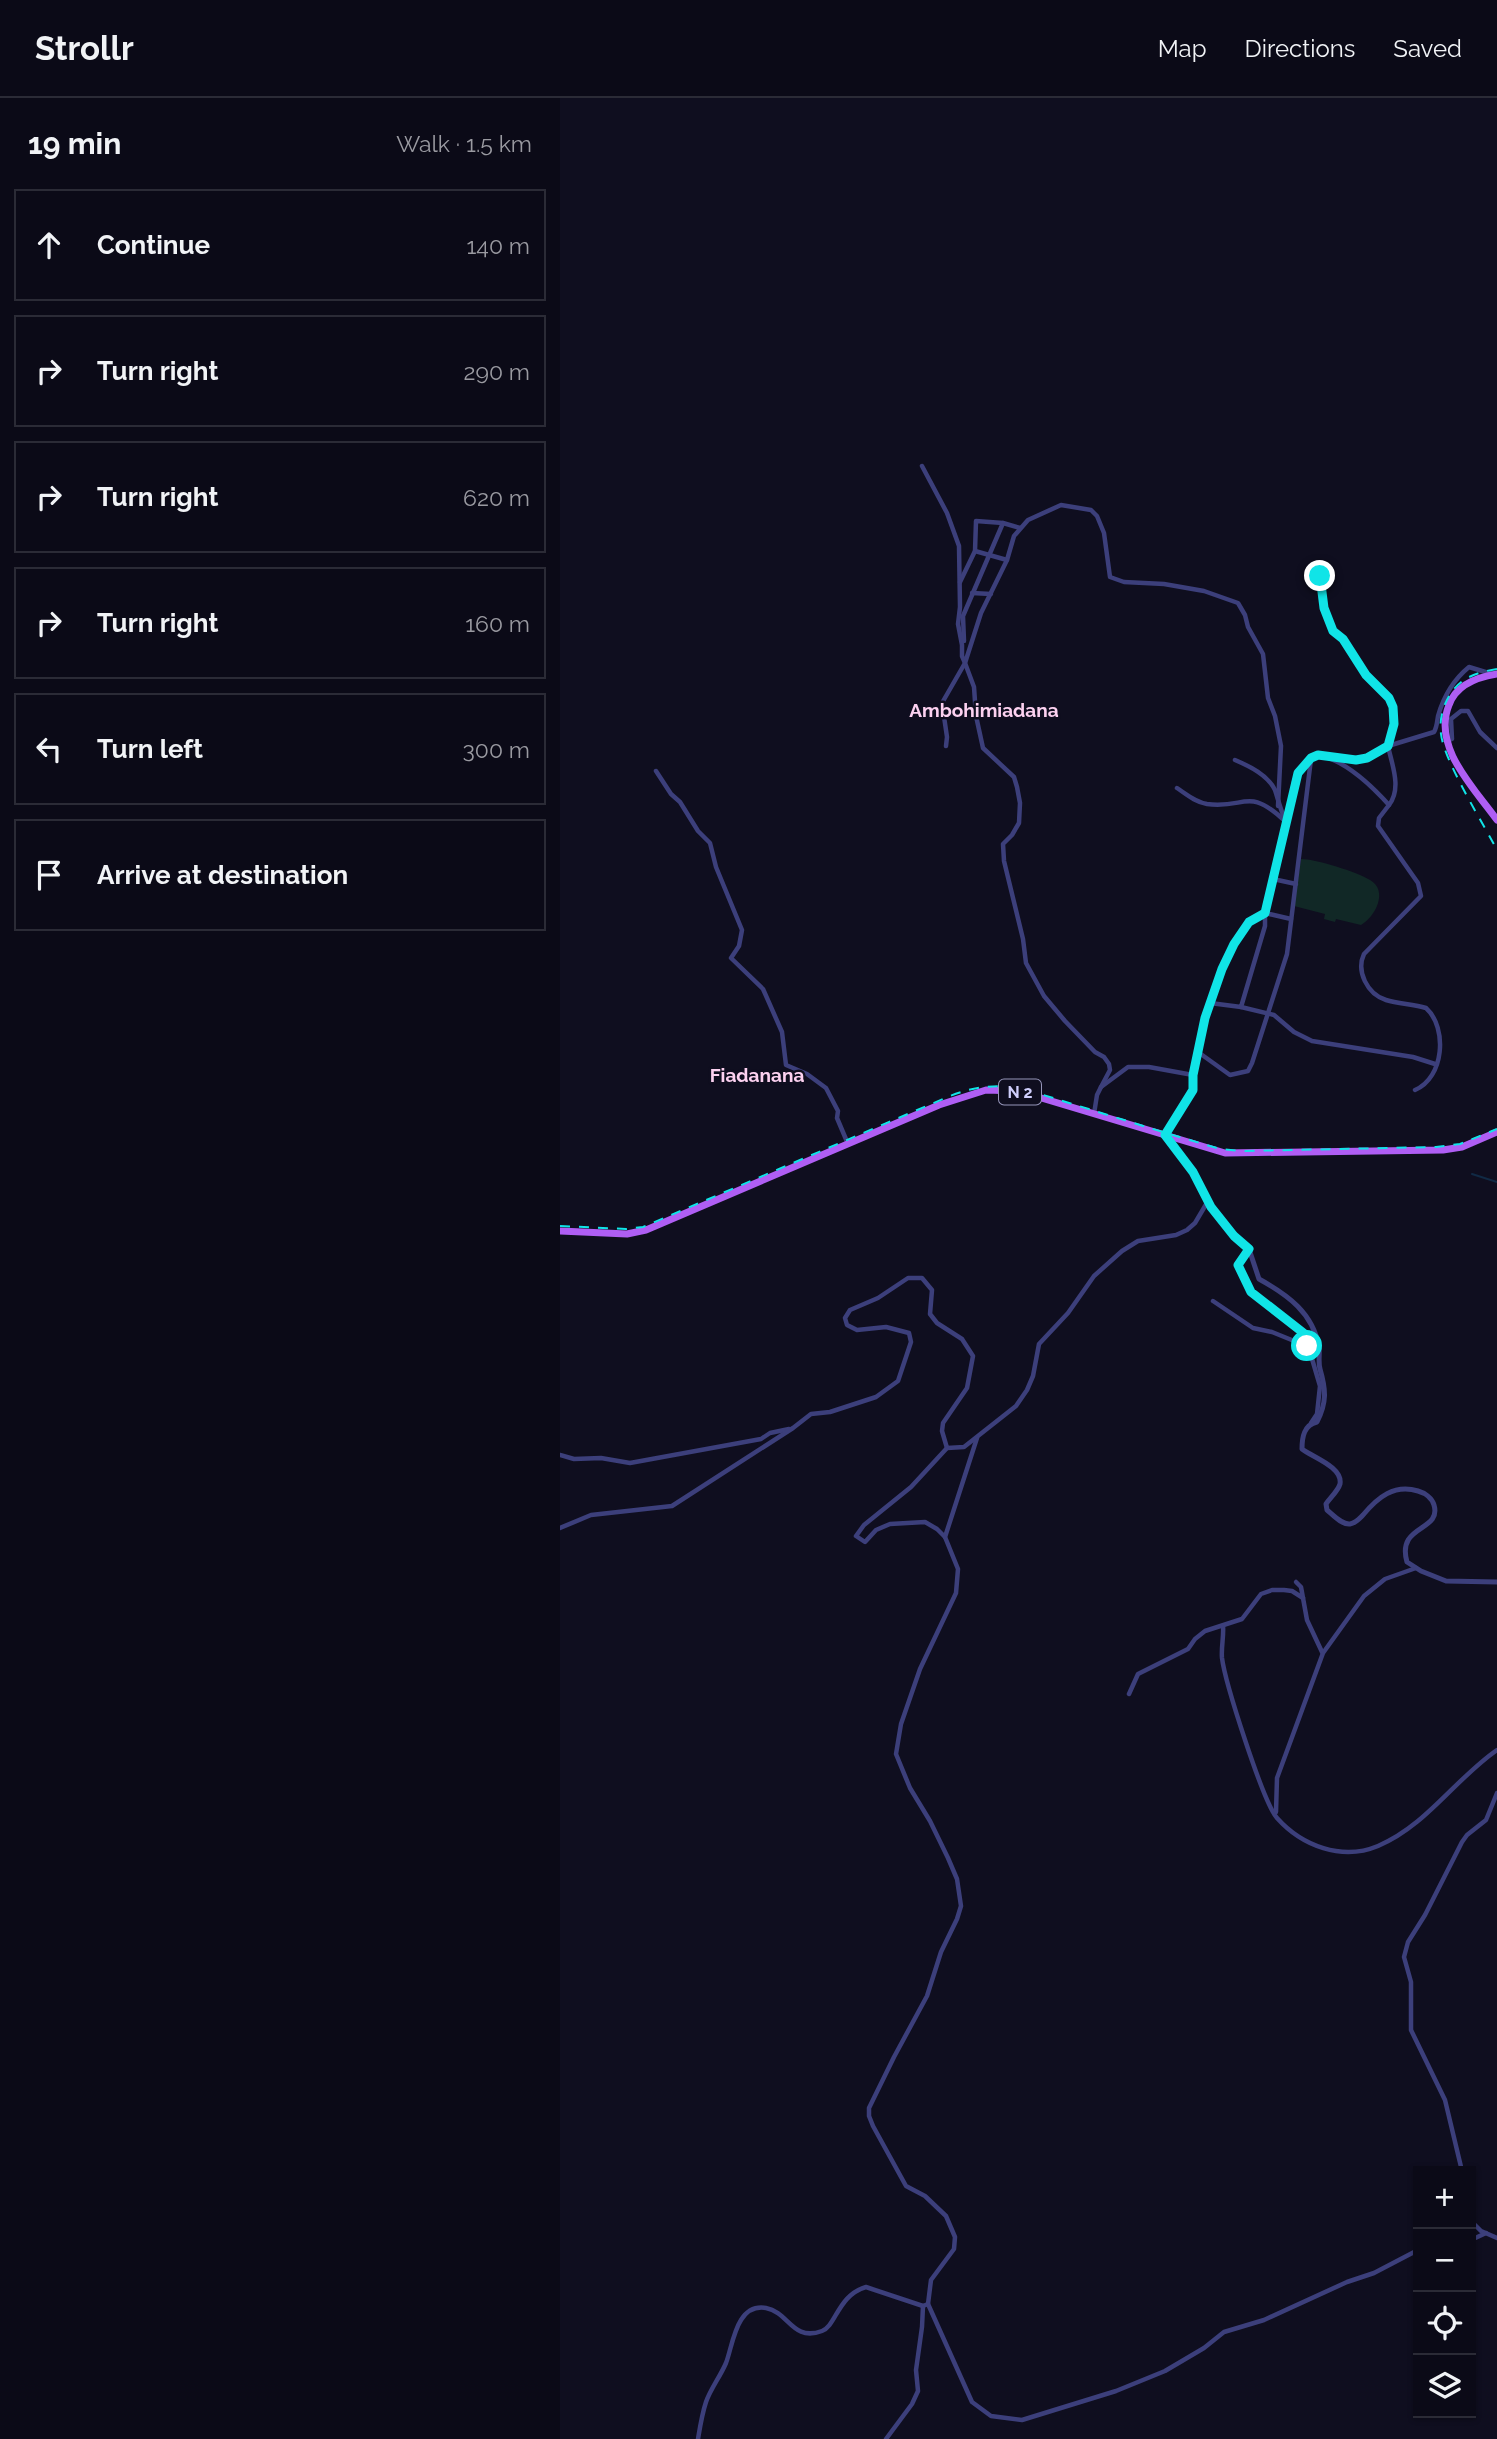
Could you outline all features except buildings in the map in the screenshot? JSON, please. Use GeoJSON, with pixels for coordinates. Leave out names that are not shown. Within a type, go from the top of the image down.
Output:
{"type":"FeatureCollection","features":[{"type":"Feature","properties":{"kind":"main road"},"geometry":{"type":"LineString","coordinates":[[1495,674],[1474,679],[1456,692],[1444,719],[1446,741],[1456,763],[1497,820]]}},
{"type":"Feature","properties":{"kind":"main road","name":"N 2"},"geometry":{"type":"LineString","coordinates":[[560,1231],[627,1234],[646,1230],[939,1105],[986,1090],[1018,1091],[1225,1153],[1444,1150],[1462,1147],[1497,1132]]}},
{"type":"Feature","properties":{"kind":"street"},"geometry":{"type":"LineString","coordinates":[[922,466],[947,513],[959,545],[958,624],[962,645]]}},
{"type":"Feature","properties":{"kind":"street"},"geometry":{"type":"LineString","coordinates":[[946,746],[942,703],[965,663],[981,613],[1007,560],[1014,536],[1028,520],[1061,505],[1091,510],[1097,516],[1104,533],[1110,577],[1113,579],[1203,591],[1238,603],[1263,654],[1268,698],[1281,746],[1279,806]]}},
{"type":"Feature","properties":{"kind":"street"},"geometry":{"type":"LineString","coordinates":[[959,583],[975,551],[976,521],[1003,523],[1020,528]]}},
{"type":"Feature","properties":{"kind":"street"},"geometry":{"type":"LineString","coordinates":[[1003,523],[963,616],[962,656],[974,687],[976,716],[983,748],[1014,777],[1017,787],[1020,803],[1019,824],[1013,835],[1003,844],[1004,861],[1026,962],[1044,996],[1073,1029],[1104,1057],[1110,1070],[1097,1095],[1094,1115]]}},
{"type":"Feature","properties":{"kind":"street"},"geometry":{"type":"LineString","coordinates":[[975,551],[1007,560]]}},
{"type":"Feature","properties":{"kind":"street"},"geometry":{"type":"LineString","coordinates":[[1320,576],[1324,608],[1333,631],[1343,639],[1366,675],[1389,698],[1393,707],[1394,724],[1388,746],[1396,777],[1394,798],[1379,818],[1378,826],[1418,883],[1421,896],[1364,954],[1360,962],[1362,978],[1375,995],[1385,1000],[1426,1008],[1433,1015],[1441,1038],[1436,1064],[1431,1079],[1415,1090]]}},
{"type":"Feature","properties":{"kind":"street"},"geometry":{"type":"LineString","coordinates":[[972,593],[990,594]]}},
{"type":"Feature","properties":{"kind":"street"},"geometry":{"type":"LineString","coordinates":[[1241,1007],[1265,926],[1265,913],[1298,773],[1311,758],[1318,755],[1356,760],[1366,758],[1388,746],[1434,732],[1451,684],[1469,667],[1495,674]]}},
{"type":"Feature","properties":{"kind":"street"},"geometry":{"type":"LineString","coordinates":[[1446,741],[1452,738],[1451,719],[1461,711],[1472,716],[1480,732],[1497,748]]}},
{"type":"Feature","properties":{"kind":"street"},"geometry":{"type":"LineString","coordinates":[[1328,757],[1352,772],[1389,805]]}},
{"type":"Feature","properties":{"kind":"street"},"geometry":{"type":"LineString","coordinates":[[1198,1052],[1230,1075],[1248,1071],[1252,1063],[1287,954],[1311,758]]}},
{"type":"Feature","properties":{"kind":"street"},"geometry":{"type":"LineString","coordinates":[[1235,760],[1251,767],[1267,780],[1274,789],[1286,822]]}},
{"type":"Feature","properties":{"kind":"street"},"geometry":{"type":"LineString","coordinates":[[656,771],[698,831],[710,843],[716,867],[742,930],[739,946],[731,958],[763,989],[782,1032],[786,1065],[818,1080],[834,1101],[838,1111],[837,1118],[848,1144]]}},
{"type":"Feature","properties":{"kind":"street"},"geometry":{"type":"LineString","coordinates":[[1177,788],[1205,804],[1259,801],[1286,822]]}},
{"type":"Feature","properties":{"kind":"street"},"geometry":{"type":"LineString","coordinates":[[1273,879],[1296,884]]}},
{"type":"Feature","properties":{"kind":"street"},"geometry":{"type":"LineString","coordinates":[[1291,919],[1265,913],[1249,922],[1234,944],[1210,1003],[1193,1075],[1193,1090],[1165,1135],[1193,1172],[1208,1202],[1228,1229],[1249,1249],[1259,1279],[1295,1302],[1307,1316],[1320,1350],[1319,1367],[1326,1393],[1317,1422],[1311,1423]]}},
{"type":"Feature","properties":{"kind":"street"},"geometry":{"type":"LineString","coordinates":[[1210,1003],[1269,1013],[1294,1032],[1312,1041],[1413,1057],[1436,1064]]}},
{"type":"Feature","properties":{"kind":"street"},"geometry":{"type":"LineString","coordinates":[[1101,1087],[1128,1067],[1149,1067],[1193,1075]]}},
{"type":"Feature","properties":{"kind":"street"},"geometry":{"type":"LineString","coordinates":[[886,2439],[912,2404],[918,2391],[916,2370],[931,2280],[954,2249],[955,2237],[946,2216],[932,2201],[906,2186],[873,2126],[869,2108],[927,1996],[941,1952],[961,1906],[957,1879],[930,1821],[909,1788],[896,1754],[901,1724],[920,1669],[956,1593],[958,1569],[945,1537],[930,1524],[919,1521],[883,1526],[865,1542],[856,1536],[864,1525],[911,1487],[947,1447],[964,1447],[1016,1406],[1033,1376],[1039,1344],[1068,1313],[1094,1276],[1122,1251],[1138,1241],[1176,1235],[1187,1230],[1195,1223],[1208,1202]]}},
{"type":"Feature","properties":{"kind":"street"},"geometry":{"type":"LineString","coordinates":[[1249,1249],[1238,1265],[1246,1285],[1251,1292],[1306,1335],[1320,1386],[1317,1414],[1305,1430],[1302,1449],[1311,1457],[1330,1466],[1339,1476],[1340,1483],[1326,1504],[1327,1510],[1345,1524],[1357,1521],[1389,1491],[1408,1488],[1424,1493],[1433,1502],[1435,1512],[1430,1521],[1412,1534],[1403,1550],[1406,1562],[1446,1581],[1497,1582]]}},
{"type":"Feature","properties":{"kind":"street"},"geometry":{"type":"LineString","coordinates":[[560,1528],[591,1515],[672,1506],[811,1414],[830,1412],[876,1397],[898,1381],[912,1342],[909,1333],[886,1327],[857,1330],[847,1325],[845,1318],[850,1310],[878,1298],[908,1278],[922,1278],[932,1290],[930,1314],[937,1323],[962,1339],[973,1356],[967,1388],[943,1423],[942,1431],[947,1447]]}},
{"type":"Feature","properties":{"kind":"street"},"geometry":{"type":"LineString","coordinates":[[1213,1301],[1253,1328],[1272,1332],[1304,1345],[1311,1355]]}},
{"type":"Feature","properties":{"kind":"street"},"geometry":{"type":"LineString","coordinates":[[560,1455],[574,1460],[601,1458],[630,1463],[761,1439],[770,1433],[793,1428]]}},
{"type":"Feature","properties":{"kind":"street"},"geometry":{"type":"LineString","coordinates":[[945,1537],[977,1438]]}},
{"type":"Feature","properties":{"kind":"street"},"geometry":{"type":"LineString","coordinates":[[1276,1817],[1277,1778],[1322,1653],[1364,1597],[1385,1579],[1416,1568]]}},
{"type":"Feature","properties":{"kind":"street"},"geometry":{"type":"LineString","coordinates":[[1296,1582],[1301,1587],[1307,1620],[1322,1647],[1322,1653]]}},
{"type":"Feature","properties":{"kind":"street"},"geometry":{"type":"LineString","coordinates":[[1129,1694],[1138,1674],[1188,1649],[1205,1631],[1242,1619],[1261,1594],[1272,1590],[1292,1591],[1303,1598]]}},
{"type":"Feature","properties":{"kind":"street"},"geometry":{"type":"LineString","coordinates":[[1223,1626],[1222,1657],[1242,1728],[1276,1817],[1300,1839],[1322,1848],[1353,1852],[1381,1845],[1428,1814],[1483,1759],[1497,1750]]}},
{"type":"Feature","properties":{"kind":"street"},"geometry":{"type":"LineString","coordinates":[[1461,2166],[1445,2100],[1411,2030],[1411,1982],[1404,1957],[1408,1942],[1425,1915],[1462,1842],[1486,1821],[1497,1793]]}},
{"type":"Feature","properties":{"kind":"street"},"geometry":{"type":"LineString","coordinates":[[1476,2228],[1497,2238]]}},
{"type":"Feature","properties":{"kind":"street"},"geometry":{"type":"LineString","coordinates":[[1476,2238],[1487,2232]]}},
{"type":"Feature","properties":{"kind":"street"},"geometry":{"type":"LineString","coordinates":[[698,2439],[706,2402],[726,2363],[735,2331],[747,2312],[762,2307],[778,2313],[796,2331],[821,2332],[829,2327],[836,2311],[850,2295],[866,2287],[925,2305],[972,2402],[991,2416],[1022,2420],[1116,2391],[1165,2371],[1224,2332],[1264,2320],[1413,2254]]}},
{"type":"Feature","properties":{"kind":"green space"},"geometry":{"type":"Polygon","coordinates":[[[1301,859],[1336,866],[1370,880],[1379,891],[1378,904],[1371,916],[1361,925],[1336,919],[1335,922],[1324,919],[1325,914],[1294,906],[1301,859]]]}},
{"type":"Feature","properties":{"kind":"waterway"},"geometry":{"type":"LineString","coordinates":[[1472,1174],[1497,1182]]}},
{"type":"Feature","properties":{"kind":"railway"},"geometry":{"type":"LineString","coordinates":[[1497,669],[1471,676],[1455,687],[1441,718],[1444,746],[1449,760],[1497,850]]}},
{"type":"Feature","properties":{"kind":"railway"},"geometry":{"type":"LineString","coordinates":[[560,1226],[626,1229],[643,1227],[950,1096],[987,1087],[1024,1089],[1220,1149],[1242,1151],[1436,1147],[1460,1144],[1497,1129]]}},
{"type":"Feature","properties":{"kind":"district","name":"Ambohimiadana"},"geometry":{"type":"Point","coordinates":[984,710]}},
{"type":"Feature","properties":{"kind":"district","name":"Fiadanana"},"geometry":{"type":"Point","coordinates":[757,1075]}},
{"type":"Feature","properties":{"kind":"route"},"geometry":{"type":"LineString","coordinates":[[1307,1346],[1306,1335],[1251,1292],[1246,1285],[1238,1265],[1249,1249],[1234,1236],[1211,1207],[1193,1172],[1165,1135],[1193,1090],[1193,1075],[1205,1018],[1222,969],[1249,922],[1265,913],[1298,773],[1311,758],[1318,755],[1356,760],[1379,753],[1388,746],[1395,719],[1393,707],[1389,698],[1366,675],[1343,639],[1333,631],[1324,608],[1320,576]]}}]}
